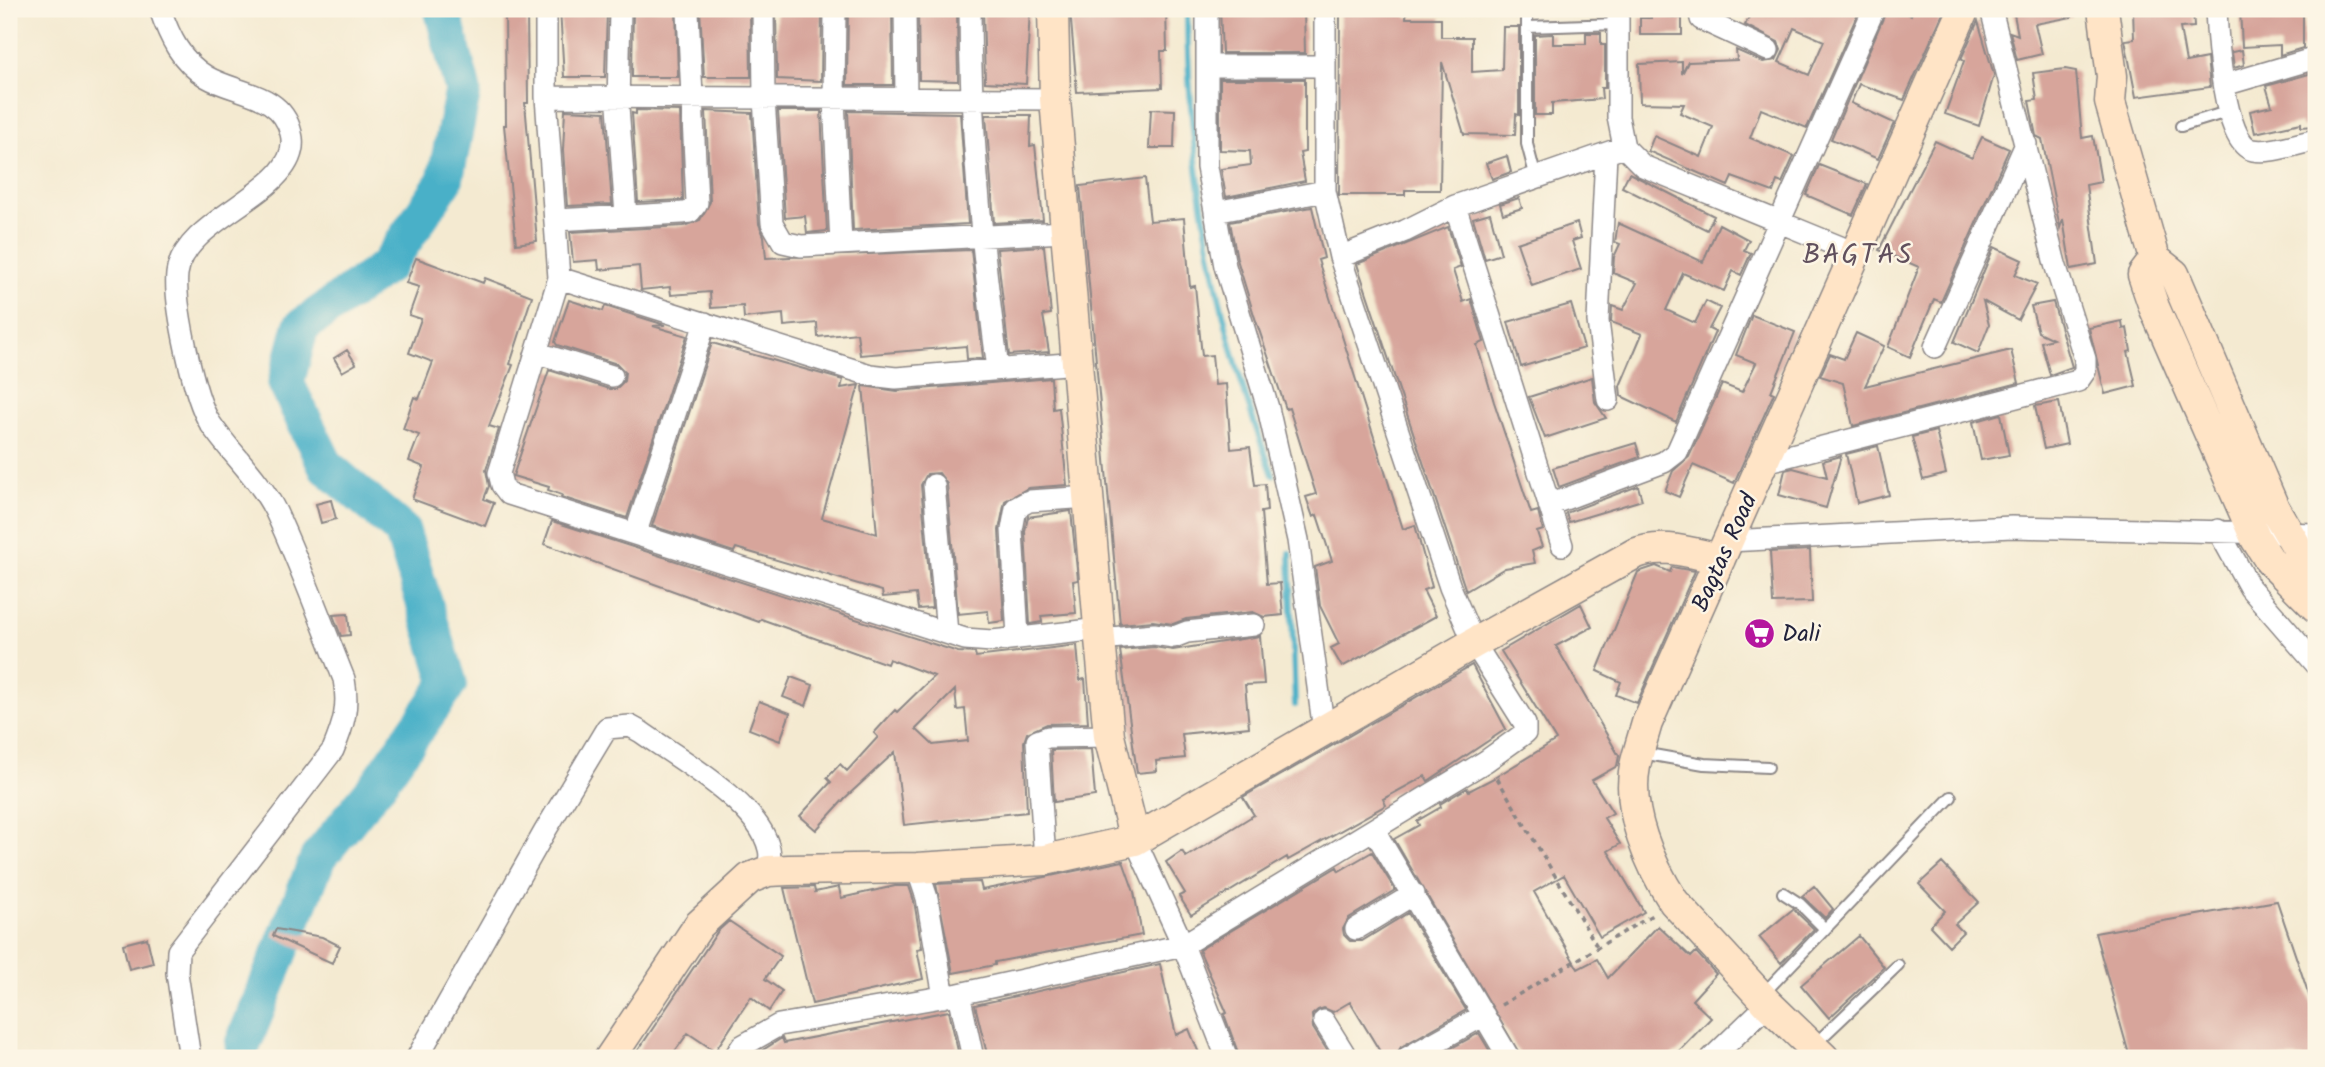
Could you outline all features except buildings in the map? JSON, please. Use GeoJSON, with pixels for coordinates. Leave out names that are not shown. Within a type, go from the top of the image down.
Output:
{"type":"FeatureCollection","features":[{"type":"Feature","properties":{"kind":"street"},"geometry":{"type":"LineString","coordinates":[[160,9],[171,39],[188,63],[207,78],[270,102],[291,132],[292,149],[286,168],[197,236],[186,252],[177,272],[178,309],[202,405],[209,422],[260,484],[275,512],[344,679],[348,703],[345,723],[332,750],[178,951],[177,973],[190,1058]]}},
{"type":"Feature","properties":{"kind":"street"},"geometry":{"type":"LineString","coordinates":[[547,9],[546,97],[559,278],[499,473],[502,485],[509,494],[636,532],[965,639],[992,641],[1100,634],[1154,634],[1174,637],[1187,632],[1254,625]]}},
{"type":"Feature","properties":{"kind":"street"},"geometry":{"type":"LineString","coordinates":[[620,9],[618,97],[625,216]]}},
{"type":"Feature","properties":{"kind":"street"},"geometry":{"type":"LineString","coordinates":[[764,9],[764,99],[772,223],[783,242],[801,246],[1065,232]]}},
{"type":"Feature","properties":{"kind":"street"},"geometry":{"type":"LineString","coordinates":[[835,9],[834,99],[841,244]]}},
{"type":"Feature","properties":{"kind":"street"},"geometry":{"type":"LineString","coordinates":[[905,9],[906,99]]}},
{"type":"Feature","properties":{"kind":"street"},"geometry":{"type":"LineString","coordinates":[[970,9],[970,99],[981,237],[998,369]]}},
{"type":"Feature","properties":{"kind":"street"},"geometry":{"type":"LineString","coordinates":[[1053,9],[1055,99],[1065,232],[1110,736],[1135,840],[1183,945],[1227,1058]]}},
{"type":"Feature","properties":{"kind":"street"},"geometry":{"type":"LineString","coordinates":[[1207,9],[1207,167],[1225,266],[1268,408],[1298,540],[1324,732]]}},
{"type":"Feature","properties":{"kind":"street"},"geometry":{"type":"LineString","coordinates":[[734,1058],[742,1046],[779,1025],[952,995],[1183,945],[1486,761],[1519,740],[1525,733],[1525,724],[1474,643],[1450,587],[1340,257],[1325,191],[1325,9]]}},
{"type":"Feature","properties":{"kind":"street"},"geometry":{"type":"LineString","coordinates":[[1699,9],[1701,19],[1716,29],[1768,50]]}},
{"type":"Feature","properties":{"kind":"street"},"geometry":{"type":"LineString","coordinates":[[1549,505],[1664,462],[1677,452],[1874,9]]}},
{"type":"Feature","properties":{"kind":"street","name":"Bagtas Road"},"geometry":{"type":"LineString","coordinates":[[1818,1052],[1764,1000],[1674,902],[1656,874],[1640,825],[1634,799],[1634,768],[1647,723],[1964,9]]}},
{"type":"Feature","properties":{"kind":"street"},"geometry":{"type":"LineString","coordinates":[[1765,462],[2078,381],[2085,371],[2085,359],[2055,264],[1991,9]]}},
{"type":"Feature","properties":{"kind":"street"},"geometry":{"type":"LineString","coordinates":[[2216,9],[2218,52],[2224,85],[2239,138],[2245,147],[2255,151],[2316,140]]}},
{"type":"Feature","properties":{"kind":"street"},"geometry":{"type":"LineString","coordinates":[[2099,11],[2112,76],[2110,102],[2155,259],[2174,274],[2274,508],[2303,533],[2316,569]]}},
{"type":"Feature","properties":{"kind":"street"},"geometry":{"type":"LineString","coordinates":[[556,220],[690,212],[697,203],[688,12]]}},
{"type":"Feature","properties":{"kind":"street"},"geometry":{"type":"LineString","coordinates":[[1608,400],[1598,321],[1618,117],[1618,17]]}},
{"type":"Feature","properties":{"kind":"street"},"geometry":{"type":"LineString","coordinates":[[2224,85],[2316,58]]}},
{"type":"Feature","properties":{"kind":"street"},"geometry":{"type":"LineString","coordinates":[[1207,66],[1325,66]]}},
{"type":"Feature","properties":{"kind":"street"},"geometry":{"type":"LineString","coordinates":[[546,97],[1055,99]]}},
{"type":"Feature","properties":{"kind":"street"},"geometry":{"type":"LineString","coordinates":[[1935,347],[2026,144]]}},
{"type":"Feature","properties":{"kind":"street"},"geometry":{"type":"LineString","coordinates":[[1340,257],[1405,231],[1455,206],[1615,151],[1643,166],[1855,253]]}},
{"type":"Feature","properties":{"kind":"street"},"geometry":{"type":"LineString","coordinates":[[1215,212],[1325,191]]}},
{"type":"Feature","properties":{"kind":"street"},"geometry":{"type":"LineString","coordinates":[[1455,206],[1562,545]]}},
{"type":"Feature","properties":{"kind":"street"},"geometry":{"type":"LineString","coordinates":[[2155,259],[2143,275],[2150,296],[2253,531],[2270,561],[2316,607]]}},
{"type":"Feature","properties":{"kind":"street"},"geometry":{"type":"LineString","coordinates":[[559,278],[870,375],[896,378],[1077,363]]}},
{"type":"Feature","properties":{"kind":"street"},"geometry":{"type":"LineString","coordinates":[[636,532],[705,323]]}},
{"type":"Feature","properties":{"kind":"street"},"geometry":{"type":"LineString","coordinates":[[538,353],[612,376]]}},
{"type":"Feature","properties":{"kind":"street"},"geometry":{"type":"LineString","coordinates":[[934,485],[947,633]]}},
{"type":"Feature","properties":{"kind":"street"},"geometry":{"type":"LineString","coordinates":[[1018,638],[1012,530],[1016,508],[1029,502],[1090,496]]}},
{"type":"Feature","properties":{"kind":"street"},"geometry":{"type":"LineString","coordinates":[[610,1058],[699,925],[740,885],[768,871],[917,868],[1045,860],[1135,840],[1474,643],[1647,548],[1724,550],[2012,527],[2303,533]]}},
{"type":"Feature","properties":{"kind":"street"},"geometry":{"type":"LineString","coordinates":[[2218,530],[2250,588],[2316,664]]}},
{"type":"Feature","properties":{"kind":"street"},"geometry":{"type":"LineString","coordinates":[[417,1058],[545,831],[607,728],[630,726],[641,732],[737,802],[759,828],[769,850],[768,871]]}},
{"type":"Feature","properties":{"kind":"street"},"geometry":{"type":"LineString","coordinates":[[1045,860],[1037,741],[1048,737],[1110,736]]}},
{"type":"Feature","properties":{"kind":"street"},"geometry":{"type":"LineString","coordinates":[[1374,830],[1509,1058]]}},
{"type":"Feature","properties":{"kind":"street"},"geometry":{"type":"LineString","coordinates":[[917,868],[952,995],[973,1058]]}},
{"type":"Feature","properties":{"kind":"street"},"geometry":{"type":"LineString","coordinates":[[1356,929],[1414,894]]}},
{"type":"Feature","properties":{"kind":"street"},"geometry":{"type":"LineString","coordinates":[[1712,1058],[1764,1000]]}},
{"type":"Feature","properties":{"kind":"street"},"geometry":{"type":"LineString","coordinates":[[1407,1058],[1484,1015]]}},
{"type":"Feature","properties":{"kind":"street"},"geometry":{"type":"LineString","coordinates":[[1324,1021],[1347,1058]]}},
{"type":"Feature","properties":{"kind":"lane"},"geometry":{"type":"LineString","coordinates":[[1527,9],[1527,144],[1536,178]]}},
{"type":"Feature","properties":{"kind":"lane"},"geometry":{"type":"LineString","coordinates":[[1528,27],[1618,17]]}},
{"type":"Feature","properties":{"kind":"lane"},"geometry":{"type":"LineString","coordinates":[[2181,126],[2230,111]]}},
{"type":"Feature","properties":{"kind":"lane"},"geometry":{"type":"LineString","coordinates":[[1639,752],[1704,764],[1768,767]]}},
{"type":"Feature","properties":{"kind":"lane"},"geometry":{"type":"LineString","coordinates":[[1764,1000],[1825,929],[1951,797]]}},
{"type":"Feature","properties":{"kind":"lane"},"geometry":{"type":"LineString","coordinates":[[1783,893],[1800,904],[1825,929]]}},
{"type":"Feature","properties":{"kind":"lane"},"geometry":{"type":"LineString","coordinates":[[1818,1052],[1898,965]]}},
{"type":"Feature","properties":{"kind":"path"},"geometry":{"type":"LineString","coordinates":[[1486,761],[1598,948]]}},
{"type":"Feature","properties":{"kind":"path"},"geometry":{"type":"LineString","coordinates":[[1484,1015],[1674,902]]}},
{"type":"Feature","properties":{"kind":"waterway"},"geometry":{"type":"LineString","coordinates":[[243,1044],[318,858],[378,784],[449,683],[402,531],[326,466],[286,383],[301,327],[387,266],[445,180],[463,91],[442,9]]}},
{"type":"Feature","properties":{"kind":"waterway"},"geometry":{"type":"LineString","coordinates":[[1187,9],[1193,128],[1209,246],[1236,362],[1273,475]]}},
{"type":"Feature","properties":{"kind":"waterway"},"geometry":{"type":"LineString","coordinates":[[1290,553],[1295,705]]}},
{"type":"Feature","properties":{"kind":"place","name":"Dali"},"geometry":{"type":"Point","coordinates":[1759,633]}},
{"type":"Feature","properties":{"kind":"district","name":"BAGTAS"},"geometry":{"type":"Point","coordinates":[1858,253]}}]}
